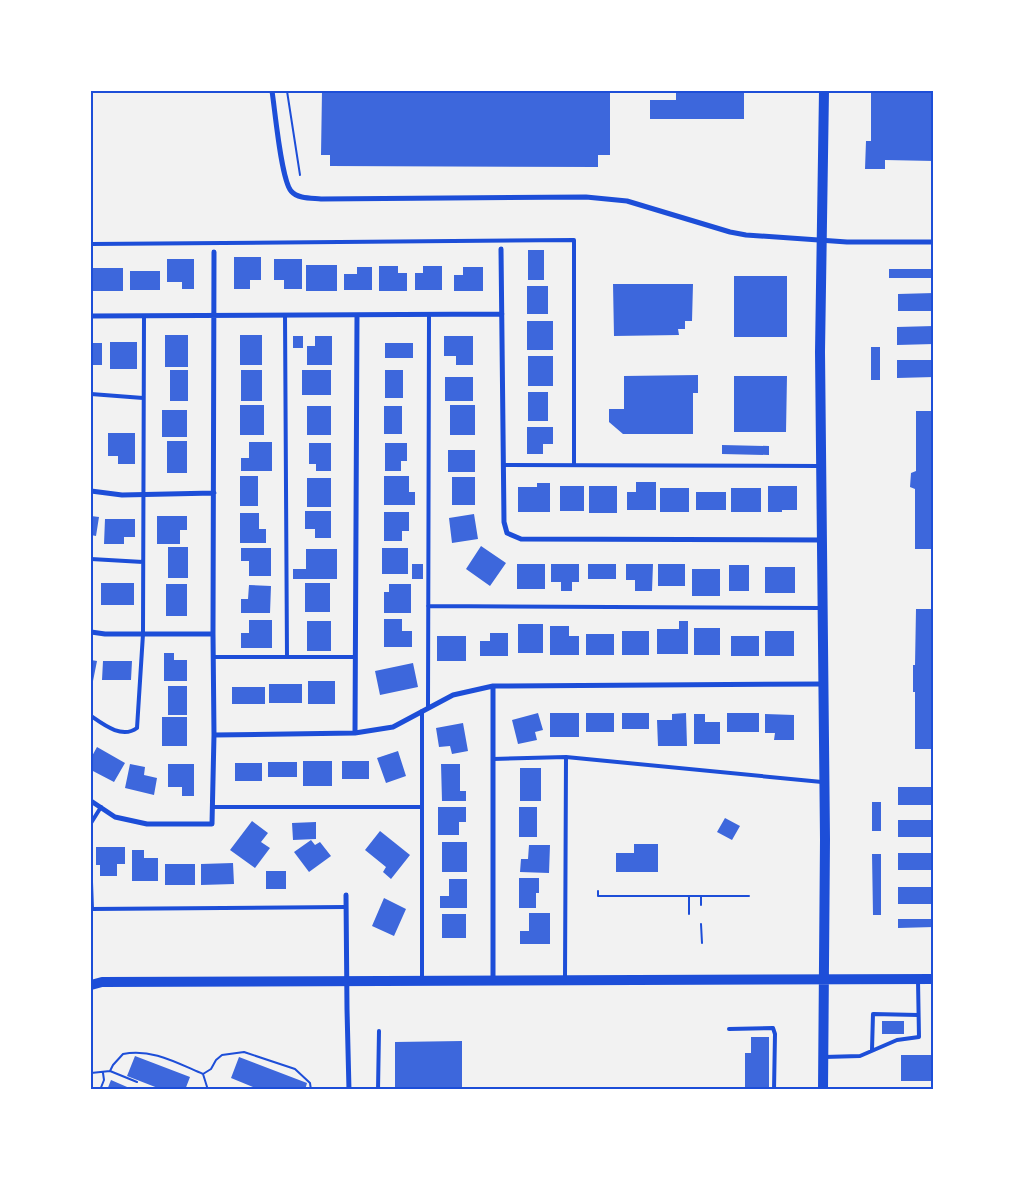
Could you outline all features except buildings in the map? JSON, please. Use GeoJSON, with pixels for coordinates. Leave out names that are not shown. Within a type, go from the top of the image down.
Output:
{"type":"FeatureCollection","features":[{"type":"Feature","properties":{"kind":"main road"},"geometry":{"type":"LineString","coordinates":[[823,1090],[825,782],[820,356],[824,91]]}},
{"type":"Feature","properties":{"kind":"main road"},"geometry":{"type":"LineString","coordinates":[[91,978],[102,982]]}},
{"type":"Feature","properties":{"kind":"main road"},"geometry":{"type":"LineString","coordinates":[[91,985],[102,982],[934,979]]}},
{"type":"Feature","properties":{"kind":"street"},"geometry":{"type":"LineString","coordinates":[[272,91],[284,174],[291,190],[298,196],[320,199],[594,198],[628,201],[730,232],[746,235],[821,241],[934,242]]}},
{"type":"Feature","properties":{"kind":"street"},"geometry":{"type":"LineString","coordinates":[[502,249],[504,522],[507,533],[521,538],[822,540]]}},
{"type":"Feature","properties":{"kind":"street"},"geometry":{"type":"LineString","coordinates":[[91,801],[115,816],[147,824],[212,824],[214,736],[214,252]]}},
{"type":"Feature","properties":{"kind":"street"},"geometry":{"type":"LineString","coordinates":[[91,316],[502,314]]}},
{"type":"Feature","properties":{"kind":"street"},"geometry":{"type":"LineString","coordinates":[[355,733],[357,315]]}},
{"type":"Feature","properties":{"kind":"street"},"geometry":{"type":"LineString","coordinates":[[91,491],[122,495],[214,494]]}},
{"type":"Feature","properties":{"kind":"street"},"geometry":{"type":"LineString","coordinates":[[91,632],[213,634]]}},
{"type":"Feature","properties":{"kind":"street"},"geometry":{"type":"LineString","coordinates":[[214,736],[355,733],[393,727],[453,695],[494,686],[824,684]]}},
{"type":"Feature","properties":{"kind":"street"},"geometry":{"type":"LineString","coordinates":[[493,981],[494,686]]}},
{"type":"Feature","properties":{"kind":"street"},"geometry":{"type":"LineString","coordinates":[[346,895],[349,1090]]}},
{"type":"Feature","properties":{"kind":"lane"},"geometry":{"type":"LineString","coordinates":[[91,244],[574,240],[574,464]]}},
{"type":"Feature","properties":{"kind":"lane"},"geometry":{"type":"LineString","coordinates":[[428,708],[429,314]]}},
{"type":"Feature","properties":{"kind":"lane"},"geometry":{"type":"LineString","coordinates":[[285,315],[287,657]]}},
{"type":"Feature","properties":{"kind":"lane"},"geometry":{"type":"LineString","coordinates":[[91,716],[110,728],[123,732],[131,732],[137,728],[143,634],[144,316]]}},
{"type":"Feature","properties":{"kind":"lane"},"geometry":{"type":"LineString","coordinates":[[91,394],[144,398]]}},
{"type":"Feature","properties":{"kind":"lane"},"geometry":{"type":"LineString","coordinates":[[503,464],[822,466]]}},
{"type":"Feature","properties":{"kind":"lane"},"geometry":{"type":"LineString","coordinates":[[91,560],[143,562]]}},
{"type":"Feature","properties":{"kind":"lane"},"geometry":{"type":"LineString","coordinates":[[428,606],[823,608]]}},
{"type":"Feature","properties":{"kind":"lane"},"geometry":{"type":"LineString","coordinates":[[213,657],[356,657]]}},
{"type":"Feature","properties":{"kind":"lane"},"geometry":{"type":"LineString","coordinates":[[422,711],[422,981]]}},
{"type":"Feature","properties":{"kind":"lane"},"geometry":{"type":"LineString","coordinates":[[493,758],[566,757],[825,782]]}},
{"type":"Feature","properties":{"kind":"lane"},"geometry":{"type":"LineString","coordinates":[[565,980],[566,757]]}},
{"type":"Feature","properties":{"kind":"lane"},"geometry":{"type":"LineString","coordinates":[[91,822],[100,807]]}},
{"type":"Feature","properties":{"kind":"lane"},"geometry":{"type":"LineString","coordinates":[[213,808],[422,808]]}},
{"type":"Feature","properties":{"kind":"lane"},"geometry":{"type":"LineString","coordinates":[[91,882],[92,908],[346,907]]}},
{"type":"Feature","properties":{"kind":"lane"},"geometry":{"type":"LineString","coordinates":[[824,1057],[860,1056],[897,1040],[919,1036],[918,978]]}},
{"type":"Feature","properties":{"kind":"lane"},"geometry":{"type":"LineString","coordinates":[[872,1050],[872,1014],[918,1015]]}},
{"type":"Feature","properties":{"kind":"lane"},"geometry":{"type":"LineString","coordinates":[[729,1030],[773,1028],[775,1034],[774,1090]]}},
{"type":"Feature","properties":{"kind":"lane"},"geometry":{"type":"LineString","coordinates":[[378,1090],[379,1032]]}},
{"type":"Feature","properties":{"kind":"path"},"geometry":{"type":"LineString","coordinates":[[287,91],[300,175]]}},
{"type":"Feature","properties":{"kind":"path"},"geometry":{"type":"LineString","coordinates":[[598,891],[598,896],[749,896]]}},
{"type":"Feature","properties":{"kind":"path"},"geometry":{"type":"LineString","coordinates":[[689,896],[689,914]]}},
{"type":"Feature","properties":{"kind":"path"},"geometry":{"type":"LineString","coordinates":[[701,896],[701,905]]}},
{"type":"Feature","properties":{"kind":"path"},"geometry":{"type":"LineString","coordinates":[[701,924],[702,942]]}},
{"type":"Feature","properties":{"kind":"path"},"geometry":{"type":"LineString","coordinates":[[110,1071],[123,1054],[138,1052],[158,1055],[203,1074],[208,1090]]}},
{"type":"Feature","properties":{"kind":"path"},"geometry":{"type":"LineString","coordinates":[[203,1074],[211,1069],[216,1060],[222,1055],[231,1052],[244,1052],[295,1070],[310,1083],[311,1090]]}},
{"type":"Feature","properties":{"kind":"path"},"geometry":{"type":"LineString","coordinates":[[91,1073],[110,1071],[137,1082]]}},
{"type":"Feature","properties":{"kind":"path"},"geometry":{"type":"LineString","coordinates":[[100,1090],[104,1080],[103,1073]]}}]}
